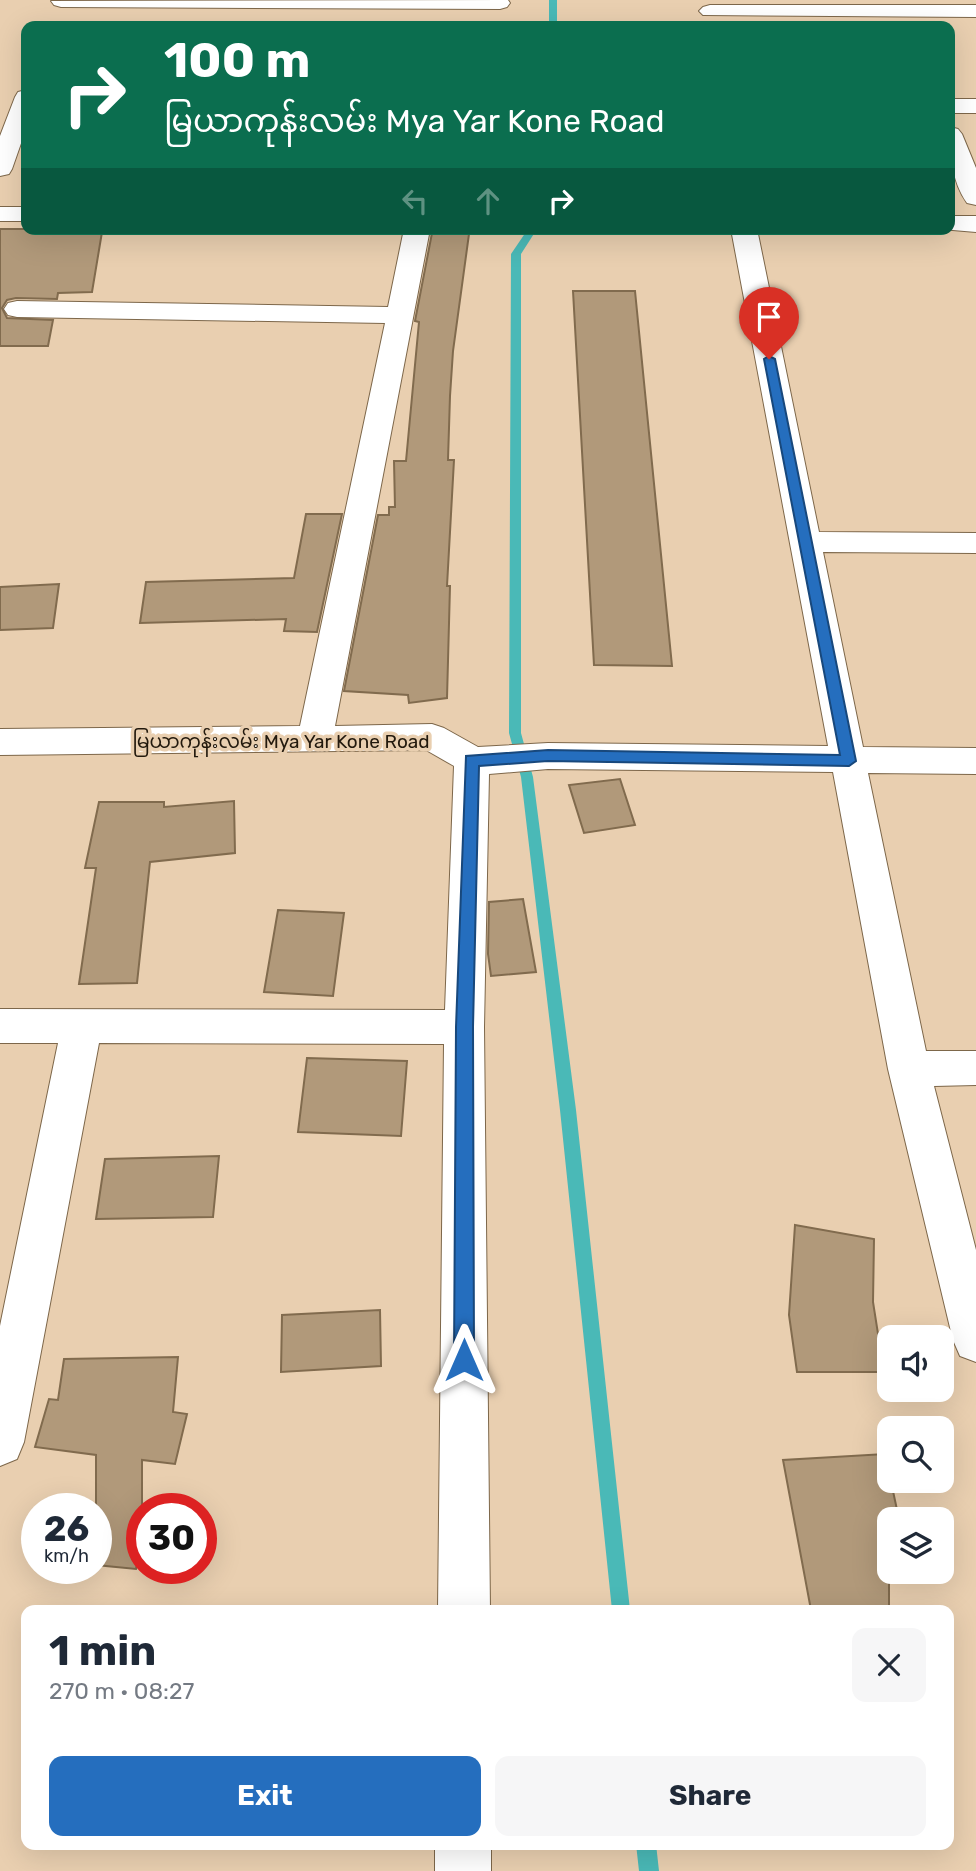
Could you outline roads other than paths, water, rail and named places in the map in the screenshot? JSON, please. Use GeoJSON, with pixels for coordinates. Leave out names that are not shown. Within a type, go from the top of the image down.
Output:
{"type":"FeatureCollection","features":[{"type":"Feature","properties":{"kind":"street"},"geometry":{"type":"LineString","coordinates":[[54,21],[61,1],[500,2],[500,21]]}},
{"type":"Feature","properties":{"kind":"street"},"geometry":{"type":"LineString","coordinates":[[301,21],[304,2]]}},
{"type":"Feature","properties":{"kind":"street"},"geometry":{"type":"LineString","coordinates":[[710,13],[904,18],[976,11]]}},
{"type":"Feature","properties":{"kind":"street"},"geometry":{"type":"LineString","coordinates":[[955,106],[976,106]]}},
{"type":"Feature","properties":{"kind":"street"},"geometry":{"type":"LineString","coordinates":[[0,169],[21,111]]}},
{"type":"Feature","properties":{"kind":"street"},"geometry":{"type":"LineString","coordinates":[[955,146],[976,198]]}},
{"type":"Feature","properties":{"kind":"street"},"geometry":{"type":"LineString","coordinates":[[0,214],[21,214]]}},
{"type":"Feature","properties":{"kind":"street"},"geometry":{"type":"LineString","coordinates":[[955,224],[976,224]]}},
{"type":"Feature","properties":{"kind":"street"},"geometry":{"type":"LineString","coordinates":[[316,738],[416,235]]}},
{"type":"Feature","properties":{"kind":"street"},"geometry":{"type":"LineString","coordinates":[[745,235],[909,1069],[976,1340]]}},
{"type":"Feature","properties":{"kind":"street"},"geometry":{"type":"LineString","coordinates":[[17,309],[399,315]]}},
{"type":"Feature","properties":{"kind":"street"},"geometry":{"type":"LineString","coordinates":[[805,542],[976,543]]}},
{"type":"Feature","properties":{"kind":"street","name":"မြယာကုန်းလမ်း Mya Yar Kone Road"},"geometry":{"type":"LineString","coordinates":[[0,742],[432,737],[484,761]]}},
{"type":"Feature","properties":{"kind":"street"},"geometry":{"type":"LineString","coordinates":[[464,1605],[464,1027],[484,761],[548,755],[976,761]]}},
{"type":"Feature","properties":{"kind":"street"},"geometry":{"type":"LineString","coordinates":[[0,1026],[464,1027]]}},
{"type":"Feature","properties":{"kind":"street"},"geometry":{"type":"LineString","coordinates":[[0,1442],[82,1026]]}},
{"type":"Feature","properties":{"kind":"street"},"geometry":{"type":"LineString","coordinates":[[909,1069],[976,1068]]}},
{"type":"Feature","properties":{"kind":"street"},"geometry":{"type":"LineString","coordinates":[[463,1850],[463,1871]]}},
{"type":"Feature","properties":{"kind":"waterway"},"geometry":{"type":"LineString","coordinates":[[553,0],[553,21]]}},
{"type":"Feature","properties":{"kind":"waterway"},"geometry":{"type":"LineString","coordinates":[[529,235],[516,254],[515,733],[527,777],[568,1110],[620,1605]]}},
{"type":"Feature","properties":{"kind":"waterway"},"geometry":{"type":"LineString","coordinates":[[647,1850],[649,1871]]}}]}
